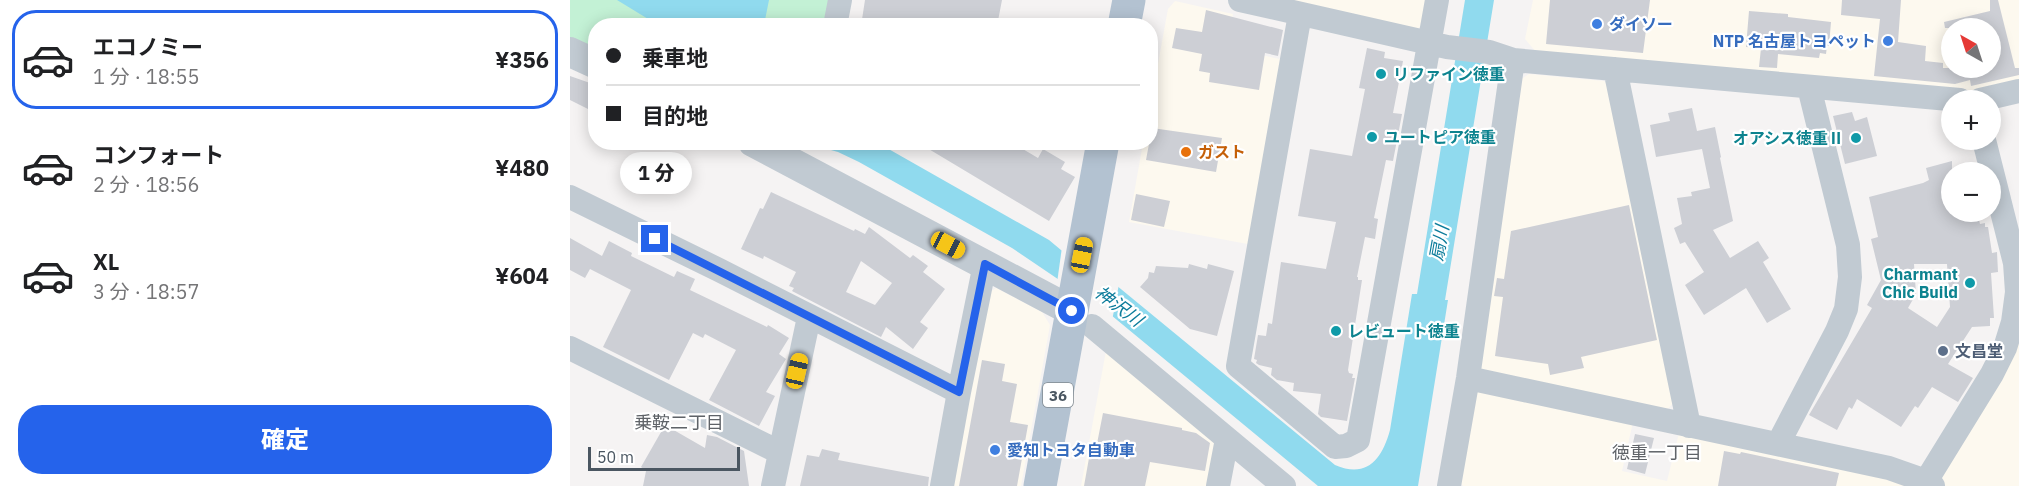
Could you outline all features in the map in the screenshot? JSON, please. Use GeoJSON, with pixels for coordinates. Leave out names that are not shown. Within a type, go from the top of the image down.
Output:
{"type":"FeatureCollection","features":[{"type":"Feature","properties":{"kind":"main road"},"geometry":{"type":"LineString","coordinates":[[1126,18],[1129,0]]}},
{"type":"Feature","properties":{"kind":"main road"},"geometry":{"type":"LineString","coordinates":[[1147,18],[1150,0]]}},
{"type":"Feature","properties":{"kind":"main road","name":"36"},"geometry":{"type":"LineString","coordinates":[[1092,263],[1102,150]]}},
{"type":"Feature","properties":{"kind":"main road","name":"36"},"geometry":{"type":"LineString","coordinates":[[1063,486],[1083,313],[1092,263],[1122,150]]}},
{"type":"Feature","properties":{"kind":"main road","name":"36"},"geometry":{"type":"LineString","coordinates":[[1040,486],[1083,313]]}},
{"type":"Feature","properties":{"kind":"street"},"geometry":{"type":"LineString","coordinates":[[837,18],[840,0]]}},
{"type":"Feature","properties":{"kind":"street"},"geometry":{"type":"LineString","coordinates":[[1240,0],[1440,45],[1489,52],[1513,60],[1941,98]]}},
{"type":"Feature","properties":{"kind":"street"},"geometry":{"type":"LineString","coordinates":[[1300,14],[1238,366],[1335,447],[1346,446],[1358,440],[1440,45],[1437,0]]}},
{"type":"Feature","properties":{"kind":"street"},"geometry":{"type":"LineString","coordinates":[[570,51],[588,59]]}},
{"type":"Feature","properties":{"kind":"street"},"geometry":{"type":"LineString","coordinates":[[1449,486],[1468,378],[1513,60]]}},
{"type":"Feature","properties":{"kind":"street"},"geometry":{"type":"LineString","coordinates":[[1615,69],[1689,426]]}},
{"type":"Feature","properties":{"kind":"street"},"geometry":{"type":"LineString","coordinates":[[1778,444],[1837,331],[1846,309],[1850,277],[1848,245],[1809,87]]}},
{"type":"Feature","properties":{"kind":"street"},"geometry":{"type":"LineString","coordinates":[[2001,95],[2019,91]]}},
{"type":"Feature","properties":{"kind":"street"},"geometry":{"type":"LineString","coordinates":[[1468,378],[1889,468],[1927,484],[1992,374],[2005,348],[2013,322],[2017,292],[2015,263],[1987,150]]}},
{"type":"Feature","properties":{"kind":"street"},"geometry":{"type":"LineString","coordinates":[[788,151],[985,264],[1083,313],[1284,486]]}},
{"type":"Feature","properties":{"kind":"street"},"geometry":{"type":"LineString","coordinates":[[570,197],[959,392]]}},
{"type":"Feature","properties":{"kind":"street"},"geometry":{"type":"LineString","coordinates":[[942,486],[985,264]]}},
{"type":"Feature","properties":{"kind":"street"},"geometry":{"type":"LineString","coordinates":[[773,486],[809,317]]}},
{"type":"Feature","properties":{"kind":"street"},"geometry":{"type":"LineString","coordinates":[[570,348],[779,452]]}},
{"type":"Feature","properties":{"kind":"street"},"geometry":{"type":"LineString","coordinates":[[1218,486],[1227,439]]}},
{"type":"Feature","properties":{"kind":"shaded area"},"geometry":{"type":"Polygon","coordinates":[[[1281,0],[1428,0],[1424,24],[1414,31],[1281,0]]]}},
{"type":"Feature","properties":{"kind":"shaded area"},"geometry":{"type":"Polygon","coordinates":[[[1533,0],[2019,0],[2019,80],[1981,90],[1951,90],[1536,52],[1525,39],[1533,0]]]}},
{"type":"Feature","properties":{"kind":"shaded area"},"geometry":{"type":"Polygon","coordinates":[[[1175,1],[1233,14],[1226,48],[1285,60],[1253,245],[1129,222],[1142,150],[1158,150],[1158,64],[1168,9],[1175,1]]]}},
{"type":"Feature","properties":{"kind":"shaded area"},"geometry":{"type":"Polygon","coordinates":[[[1529,74],[1604,81],[1610,87],[1676,400],[1665,412],[1484,376],[1476,366],[1520,80],[1529,74]]]}},
{"type":"Feature","properties":{"kind":"shaded area"},"geometry":{"type":"Polygon","coordinates":[[[996,288],[1042,312],[1050,325],[1021,486],[951,486],[987,294],[996,288]]]}},
{"type":"Feature","properties":{"kind":"shaded area"},"geometry":{"type":"Polygon","coordinates":[[[2019,331],[2019,486],[1945,486],[1940,474],[2019,331]]]}},
{"type":"Feature","properties":{"kind":"shaded area"},"geometry":{"type":"Polygon","coordinates":[[[1106,351],[1216,443],[1210,486],[1081,486],[1106,351]]]}},
{"type":"Feature","properties":{"kind":"shaded area"},"geometry":{"type":"Polygon","coordinates":[[[1480,390],[1633,422],[1622,471],[1667,481],[1679,433],[1884,474],[1908,486],[1463,486],[1456,478],[1469,399],[1480,390]]]}},
{"type":"Feature","properties":{"kind":"green space"},"geometry":{"type":"Polygon","coordinates":[[[570,0],[832,0],[828,18],[588,18],[588,49],[570,41],[570,0]]]}},
{"type":"Feature","properties":{"kind":"water"},"geometry":{"type":"Polygon","coordinates":[[[617,0],[769,0],[765,18],[647,18],[617,0]]]}},
{"type":"Feature","properties":{"kind":"water"},"geometry":{"type":"Polygon","coordinates":[[[1465,0],[1494,0],[1445,300],[1448,300],[1418,486],[1318,486],[1111,315],[1012,248],[859,162],[831,150],[890,150],[1049,240],[1116,285],[1335,465],[1346,469],[1356,470],[1372,464],[1383,450],[1390,430],[1412,294],[1417,294],[1465,0]]]}},
{"type":"Feature","properties":{"kind":"pier"},"geometry":{"type":"Polygon","coordinates":[[[1062,247],[1119,284],[1112,321],[1057,283],[1062,247]]]}},
{"type":"Feature","properties":{"kind":"building"},"geometry":{"type":"Polygon","coordinates":[[[865,0],[1002,0],[999,18],[862,18],[865,0]]]}},
{"type":"Feature","properties":{"kind":"building","name":"ダイソー"},"geometry":{"type":"Polygon","coordinates":[[[1550,0],[1650,0],[1643,53],[1546,44],[1550,0]]]}},
{"type":"Feature","properties":{"kind":"building","name":"NTP 名古屋トヨペット"},"geometry":{"type":"Polygon","coordinates":[[[1842,0],[1901,0],[1898,42],[1926,46],[1925,61],[1941,63],[1941,78],[2001,78],[2001,18],[1961,18],[1990,11],[1990,0],[1998,0],[2015,68],[2019,68],[2019,75],[1971,86],[1970,80],[1955,84],[1874,76],[1880,19],[1841,15],[1842,0]]]}},
{"type":"Feature","properties":{"kind":"building"},"geometry":{"type":"Polygon","coordinates":[[[1206,10],[1283,30],[1278,56],[1265,53],[1259,90],[1209,82],[1210,73],[1199,71],[1202,54],[1172,48],[1176,28],[1202,32],[1206,10]]]}},
{"type":"Feature","properties":{"kind":"building"},"geometry":{"type":"Polygon","coordinates":[[[1749,11],[1788,14],[1788,17],[1831,22],[1826,54],[1820,53],[1819,58],[1778,54],[1777,68],[1759,67],[1761,48],[1746,47],[1749,11]]]}},
{"type":"Feature","properties":{"kind":"building"},"geometry":{"type":"Polygon","coordinates":[[[1367,48],[1385,52],[1384,58],[1403,61],[1393,113],[1402,114],[1393,161],[1386,160],[1374,218],[1378,219],[1375,239],[1365,237],[1357,277],[1358,280],[1362,280],[1348,370],[1353,374],[1352,378],[1355,378],[1347,421],[1321,417],[1318,414],[1321,394],[1293,391],[1294,383],[1277,380],[1271,375],[1272,368],[1259,365],[1254,359],[1258,335],[1266,336],[1268,323],[1272,324],[1281,262],[1326,269],[1336,222],[1298,216],[1310,149],[1352,156],[1365,89],[1359,88],[1367,48]]]}},
{"type":"Feature","properties":{"kind":"building"},"geometry":{"type":"Polygon","coordinates":[[[570,76],[588,82],[588,109],[570,100],[570,76]]]}},
{"type":"Feature","properties":{"kind":"building"},"geometry":{"type":"Polygon","coordinates":[[[1692,108],[1697,131],[1715,127],[1733,221],[1713,230],[1730,258],[1758,241],[1769,258],[1763,262],[1791,309],[1767,323],[1746,288],[1704,315],[1685,285],[1704,272],[1685,242],[1680,244],[1674,228],[1682,224],[1677,198],[1692,196],[1691,192],[1710,188],[1702,149],[1656,157],[1650,125],[1670,121],[1668,113],[1692,108]]]}},
{"type":"Feature","properties":{"kind":"building","name":"オアシス徳重Ⅱ"},"geometry":{"type":"Polygon","coordinates":[[[1852,112],[1855,121],[1867,117],[1877,156],[1845,164],[1833,116],[1852,112]]]}},
{"type":"Feature","properties":{"kind":"building"},"geometry":{"type":"Polygon","coordinates":[[[1158,129],[1222,138],[1216,172],[1146,160],[1148,150],[1158,150],[1158,129]]]}},
{"type":"Feature","properties":{"kind":"building"},"geometry":{"type":"Polygon","coordinates":[[[930,150],[1024,150],[1038,158],[1045,150],[1065,162],[1061,169],[1075,177],[1049,221],[930,150]]]}},
{"type":"Feature","properties":{"kind":"building"},"geometry":{"type":"Polygon","coordinates":[[[1941,164],[1941,222],[1985,223],[1985,227],[1988,227],[1992,253],[1997,252],[1998,272],[1991,273],[1994,318],[1990,318],[1990,326],[1972,327],[1948,364],[1973,378],[1958,402],[1932,387],[1901,427],[1857,399],[1852,409],[1849,407],[1837,430],[1809,415],[1872,308],[1867,305],[1881,280],[1871,239],[1878,237],[1869,197],[1929,180],[1926,168],[1941,164]],[[1914,264],[1916,294],[1908,308],[1937,327],[1950,307],[1947,264],[1914,264]]]}},
{"type":"Feature","properties":{"kind":"building"},"geometry":{"type":"Polygon","coordinates":[[[771,192],[854,231],[855,229],[865,234],[869,227],[910,258],[913,255],[928,266],[923,272],[945,289],[920,322],[928,328],[913,349],[886,327],[881,337],[792,291],[794,288],[789,286],[796,272],[764,256],[763,259],[741,249],[760,208],[763,209],[771,192]],[[861,261],[846,292],[875,305],[892,283],[861,261]]]}},
{"type":"Feature","properties":{"kind":"building"},"geometry":{"type":"Polygon","coordinates":[[[1136,194],[1170,201],[1164,227],[1131,220],[1136,194]]]}},
{"type":"Feature","properties":{"kind":"building"},"geometry":{"type":"Polygon","coordinates":[[[1629,205],[1657,340],[1581,357],[1584,368],[1550,375],[1548,364],[1495,356],[1503,297],[1494,296],[1497,278],[1504,279],[1511,231],[1629,205]]]}},
{"type":"Feature","properties":{"kind":"building"},"geometry":{"type":"Polygon","coordinates":[[[570,238],[602,256],[609,241],[632,253],[631,256],[674,277],[677,271],[695,279],[690,290],[767,327],[768,325],[789,338],[779,354],[786,359],[766,392],[775,396],[759,426],[709,400],[736,350],[705,334],[703,338],[693,333],[669,380],[603,347],[631,290],[590,269],[585,278],[570,270],[570,238]]]}},
{"type":"Feature","properties":{"kind":"building"},"geometry":{"type":"Polygon","coordinates":[[[1189,264],[1207,269],[1208,264],[1234,271],[1217,336],[1190,329],[1140,287],[1148,278],[1149,272],[1154,273],[1156,266],[1188,268],[1189,264]]]}},
{"type":"Feature","properties":{"kind":"building"},"geometry":{"type":"Polygon","coordinates":[[[982,360],[1005,364],[1002,381],[1017,384],[1010,422],[1028,425],[1017,486],[959,486],[982,360]]]}},
{"type":"Feature","properties":{"kind":"building"},"geometry":{"type":"Polygon","coordinates":[[[1103,413],[1182,428],[1182,430],[1196,433],[1210,443],[1205,471],[1150,462],[1145,486],[1084,486],[1089,458],[1094,459],[1103,413]]]}},
{"type":"Feature","properties":{"kind":"building"},"geometry":{"type":"Polygon","coordinates":[[[665,425],[705,448],[707,435],[717,437],[744,451],[749,486],[643,486],[646,471],[641,467],[665,425]]]}},
{"type":"Feature","properties":{"kind":"building"},"geometry":{"type":"Polygon","coordinates":[[[1635,434],[1654,438],[1645,474],[1627,469],[1635,434]]]}},
{"type":"Feature","properties":{"kind":"building"},"geometry":{"type":"Polygon","coordinates":[[[822,449],[840,453],[838,460],[929,477],[928,486],[800,486],[807,455],[819,457],[822,449]]]}},
{"type":"Feature","properties":{"kind":"building"},"geometry":{"type":"Polygon","coordinates":[[[1724,451],[1740,454],[1741,452],[1839,473],[1836,486],[1718,486],[1724,451]]]}},
{"type":"Feature","properties":{"kind":"place","name":"ダイソー"},"geometry":{"type":"Point","coordinates":[1597,24]}},
{"type":"Feature","properties":{"kind":"place","name":"NTP 名古屋トヨペット"},"geometry":{"type":"Point","coordinates":[1888,41]}},
{"type":"Feature","properties":{"kind":"place","name":"リファイン徳重"},"geometry":{"type":"Point","coordinates":[1381,74]}},
{"type":"Feature","properties":{"kind":"place","name":"ユートピア徳重"},"geometry":{"type":"Point","coordinates":[1372,137]}},
{"type":"Feature","properties":{"kind":"place","name":"オアシス徳重Ⅱ"},"geometry":{"type":"Point","coordinates":[1856,138]}},
{"type":"Feature","properties":{"kind":"place","name":"ガスト"},"geometry":{"type":"Point","coordinates":[1186,152]}},
{"type":"Feature","properties":{"kind":"place","name":"Charmant Chic Build"},"geometry":{"type":"Point","coordinates":[1970,283]}},
{"type":"Feature","properties":{"kind":"place","name":"レビュート徳重"},"geometry":{"type":"Point","coordinates":[1336,331]}},
{"type":"Feature","properties":{"kind":"place","name":"文昌堂"},"geometry":{"type":"Point","coordinates":[1943,351]}},
{"type":"Feature","properties":{"kind":"place","name":"愛知トヨタ自動車"},"geometry":{"type":"Point","coordinates":[995,450]}},
{"type":"Feature","properties":{"kind":"district","name":"乗鞍二丁目"},"geometry":{"type":"Point","coordinates":[679,422]}},
{"type":"Feature","properties":{"kind":"district","name":"徳重一丁目"},"geometry":{"type":"Point","coordinates":[1657,452]}},
{"type":"Feature","properties":{"kind":"route"},"geometry":{"type":"LineString","coordinates":[[655,239],[959,392],[980,279],[985,264],[1072,311]]}},
{"type":"Feature","properties":{"kind":"water label","name":"扇川"},"geometry":{"type":"Point","coordinates":[1439,243]}},
{"type":"Feature","properties":{"kind":"water label","name":"神沢川"},"geometry":{"type":"Point","coordinates":[1119,306]}}]}
